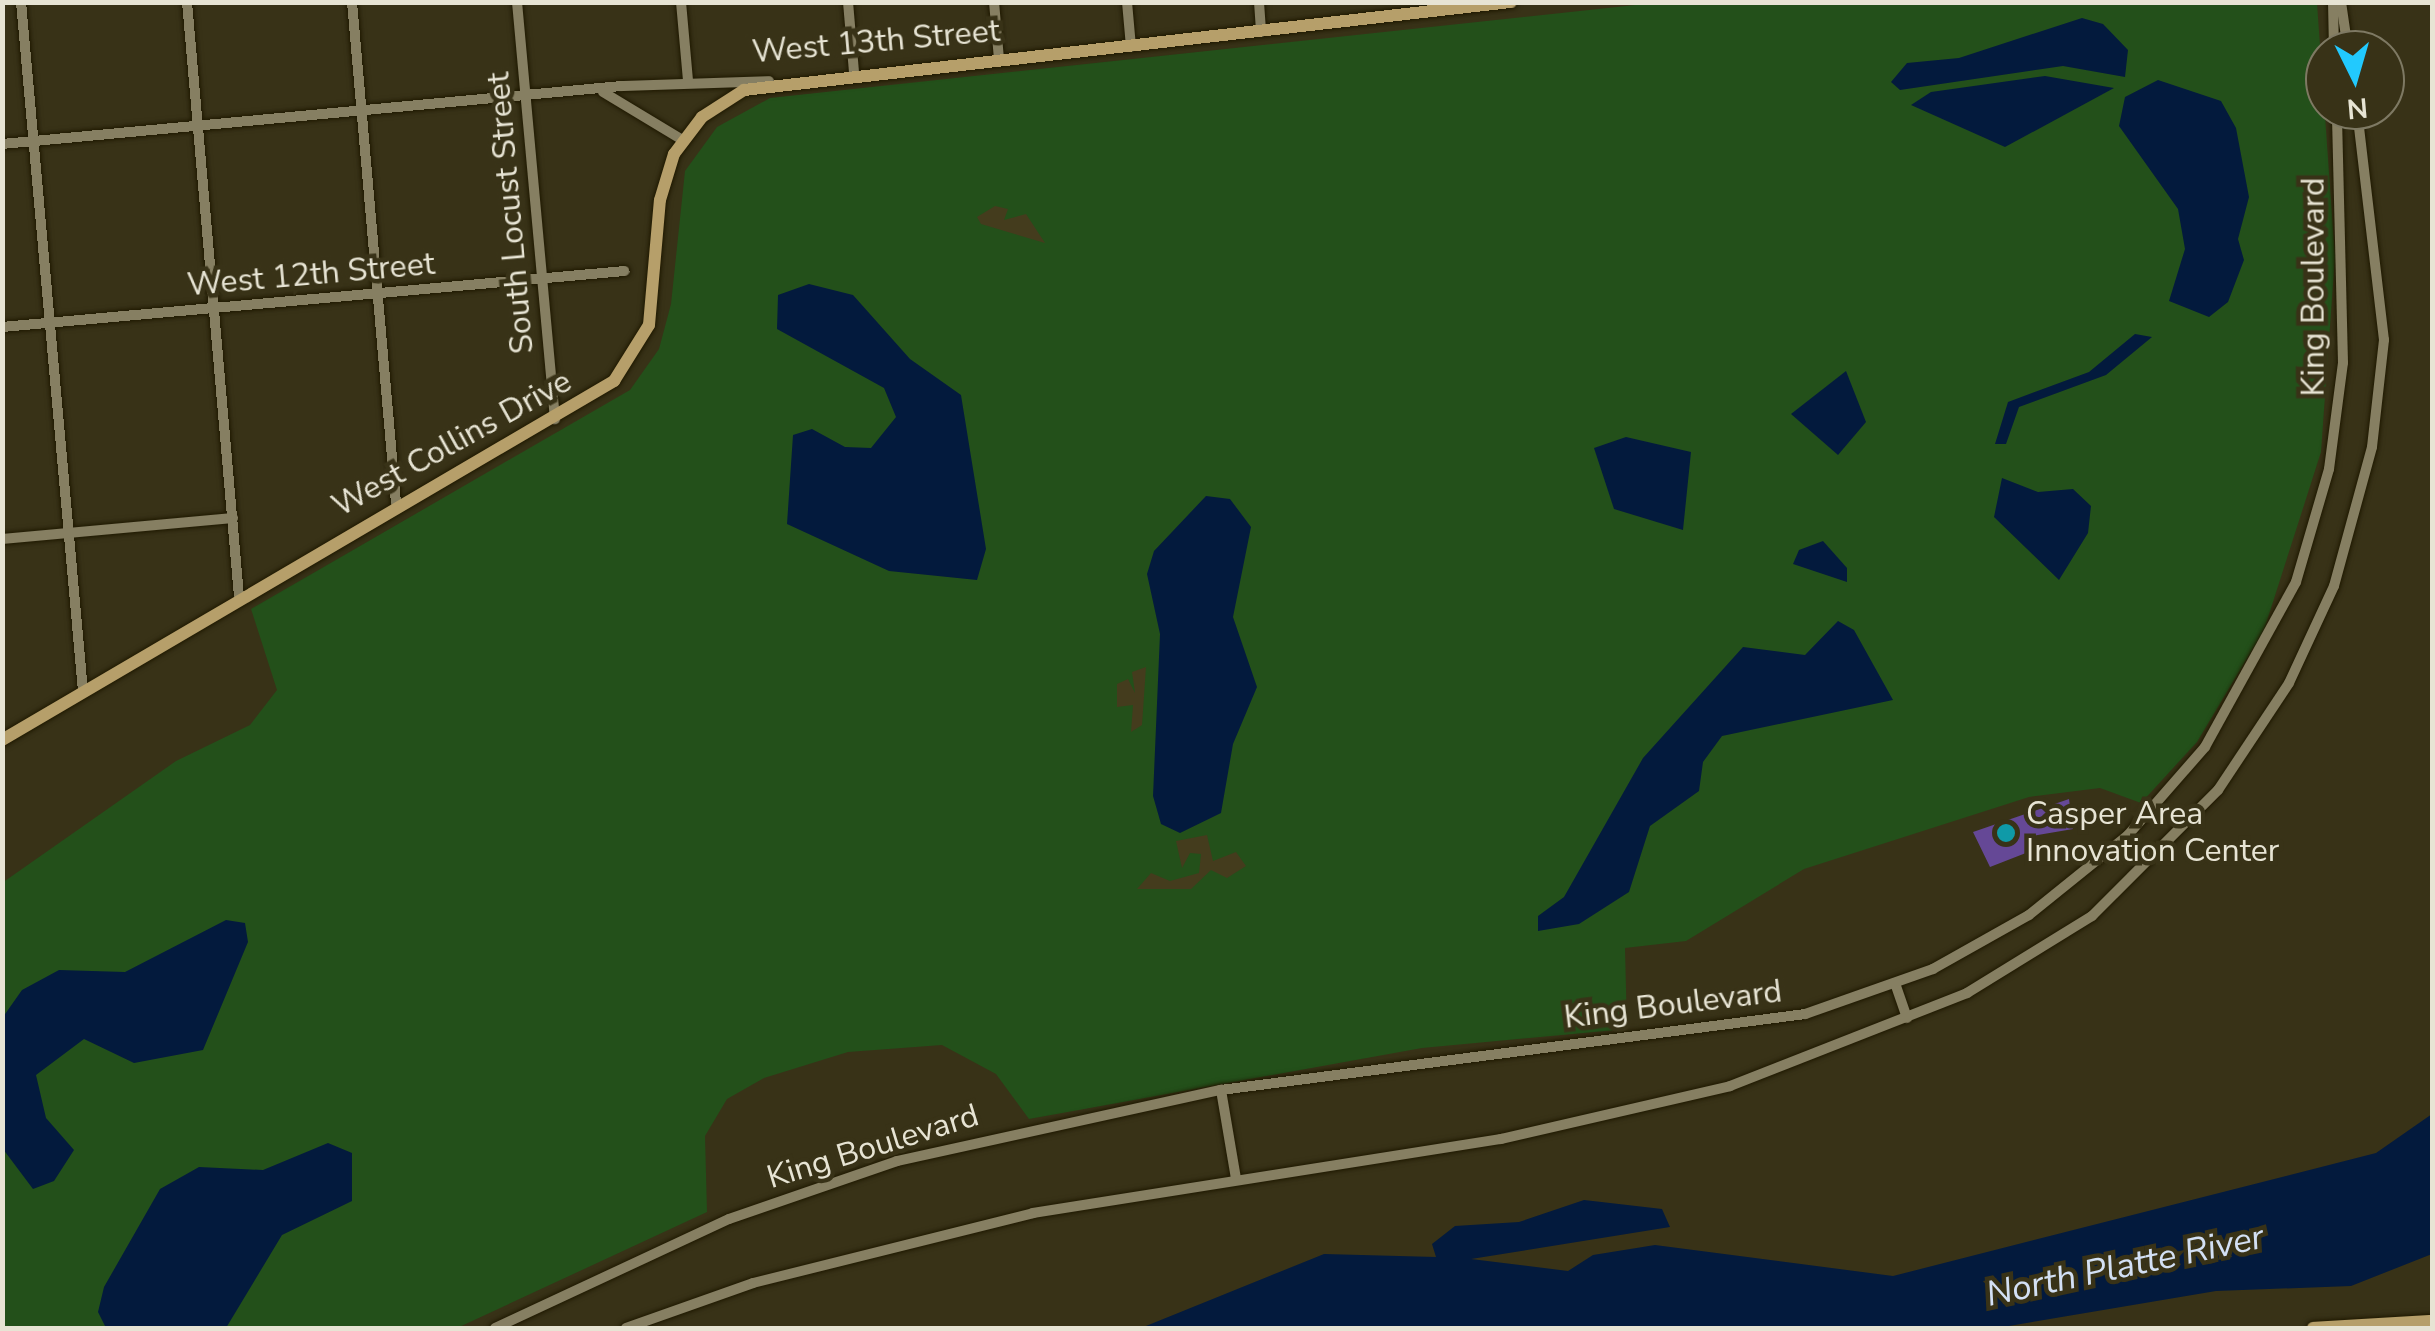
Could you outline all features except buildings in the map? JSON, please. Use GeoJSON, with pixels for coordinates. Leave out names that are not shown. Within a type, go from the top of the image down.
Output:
{"type":"FeatureCollection","features":[{"type":"Feature","properties":{"kind":"main road","name":"West 13th Street"},"geometry":{"type":"LineString","coordinates":[[769,81],[1262,32],[1392,10],[1512,2]]}},
{"type":"Feature","properties":{"kind":"main road","name":"West Collins Drive"},"geometry":{"type":"LineString","coordinates":[[2,740],[396,503],[556,420],[614,382],[649,325],[660,200],[681,140],[715,106],[769,81]]}},
{"type":"Feature","properties":{"kind":"main road"},"geometry":{"type":"LineString","coordinates":[[2314,1328],[2432,1321]]}},
{"type":"Feature","properties":{"kind":"street"},"geometry":{"type":"LineString","coordinates":[[21,2],[83,691]]}},
{"type":"Feature","properties":{"kind":"street"},"geometry":{"type":"LineString","coordinates":[[187,2],[239,596]]}},
{"type":"Feature","properties":{"kind":"street"},"geometry":{"type":"LineString","coordinates":[[352,2],[396,503]]}},
{"type":"Feature","properties":{"kind":"street","name":"South Locust Street"},"geometry":{"type":"LineString","coordinates":[[517,2],[556,420]]}},
{"type":"Feature","properties":{"kind":"street"},"geometry":{"type":"LineString","coordinates":[[680,2],[688,81]]}},
{"type":"Feature","properties":{"kind":"street"},"geometry":{"type":"LineString","coordinates":[[848,2],[854,72]]}},
{"type":"Feature","properties":{"kind":"street"},"geometry":{"type":"LineString","coordinates":[[994,2],[999,59]]}},
{"type":"Feature","properties":{"kind":"street"},"geometry":{"type":"LineString","coordinates":[[1127,2],[1131,46]]}},
{"type":"Feature","properties":{"kind":"street"},"geometry":{"type":"LineString","coordinates":[[1259,2],[1262,32]]}},
{"type":"Feature","properties":{"kind":"street"},"geometry":{"type":"LineString","coordinates":[[2333,2],[2334,30]]}},
{"type":"Feature","properties":{"kind":"street"},"geometry":{"type":"LineString","coordinates":[[2341,2],[2345,30]]}},
{"type":"Feature","properties":{"kind":"street","name":"West 13th Street"},"geometry":{"type":"LineString","coordinates":[[2,144],[603,92],[688,81],[769,81]]}},
{"type":"Feature","properties":{"kind":"street"},"geometry":{"type":"LineString","coordinates":[[603,92],[681,140]]}},
{"type":"Feature","properties":{"kind":"street","name":"King Boulevard"},"geometry":{"type":"LineString","coordinates":[[495,1328],[729,1220],[897,1161],[1221,1090],[1490,1048],[1757,1024],[1895,983],[2028,915],[2128,835],[2204,747],[2273,633],[2314,525],[2338,411],[2337,130]]}},
{"type":"Feature","properties":{"kind":"street","name":"King Boulevard"},"geometry":{"type":"LineString","coordinates":[[626,1328],[753,1283],[1034,1214],[1618,1116],[1730,1086],[1907,1018],[2026,960],[2138,875],[2218,790],[2290,682],[2334,586],[2381,392],[2382,290],[2360,130]]}},
{"type":"Feature","properties":{"kind":"street","name":"West 12th Street"},"geometry":{"type":"LineString","coordinates":[[2,327],[624,271]]}},
{"type":"Feature","properties":{"kind":"street"},"geometry":{"type":"LineString","coordinates":[[2,539],[232,518]]}},
{"type":"Feature","properties":{"kind":"street"},"geometry":{"type":"LineString","coordinates":[[1895,983],[1907,1018]]}},
{"type":"Feature","properties":{"kind":"street"},"geometry":{"type":"LineString","coordinates":[[1221,1090],[1236,1179]]}},
{"type":"Feature","properties":{"kind":"green space"},"geometry":{"type":"Polygon","coordinates":[[[1654,3],[2317,3],[2319,30],[2305,30],[2305,130],[2326,130],[2335,257],[2321,452],[2264,630],[2197,742],[2141,803],[2100,788],[2029,797],[1804,869],[1686,941],[1625,948],[1627,1029],[1422,1048],[1029,1119],[996,1074],[942,1045],[848,1052],[764,1078],[727,1099],[705,1136],[707,1212],[457,1328],[3,1328],[2,883],[176,761],[250,725],[277,690],[251,609],[630,390],[659,349],[671,304],[685,171],[717,127],[770,98],[1654,3]]]}},
{"type":"Feature","properties":{"kind":"sand"},"geometry":{"type":"Polygon","coordinates":[[[995,206],[1008,209],[1004,220],[1026,214],[1045,243],[981,224],[977,217],[995,206]]]}},
{"type":"Feature","properties":{"kind":"sand"},"geometry":{"type":"Polygon","coordinates":[[[1146,667],[1142,725],[1131,732],[1133,705],[1117,707],[1117,684],[1128,679],[1135,693],[1132,672],[1146,667]]]}},
{"type":"Feature","properties":{"kind":"sand"},"geometry":{"type":"Polygon","coordinates":[[[1207,835],[1213,861],[1236,852],[1246,866],[1227,878],[1211,870],[1191,889],[1137,889],[1151,873],[1170,881],[1199,873],[1201,854],[1190,853],[1182,868],[1176,841],[1207,835]]]}},
{"type":"Feature","properties":{"kind":"water"},"geometry":{"type":"Polygon","coordinates":[[[2082,18],[2103,24],[2128,50],[2125,77],[2063,66],[1900,90],[1891,82],[1907,63],[1959,58],[2082,18]]]}},
{"type":"Feature","properties":{"kind":"water"},"geometry":{"type":"Polygon","coordinates":[[[2045,76],[2114,88],[2005,147],[1911,105],[1931,92],[2045,76]]]}},
{"type":"Feature","properties":{"kind":"water"},"geometry":{"type":"Polygon","coordinates":[[[2158,80],[2221,101],[2236,128],[2249,197],[2238,239],[2244,260],[2228,302],[2209,317],[2169,301],[2185,249],[2178,209],[2119,126],[2125,97],[2158,80]]]}},
{"type":"Feature","properties":{"kind":"water"},"geometry":{"type":"Polygon","coordinates":[[[809,284],[853,295],[910,359],[961,395],[986,549],[977,580],[889,571],[787,524],[793,435],[812,429],[845,447],[871,448],[896,417],[884,388],[777,329],[778,295],[809,284]]]}},
{"type":"Feature","properties":{"kind":"water"},"geometry":{"type":"Polygon","coordinates":[[[2135,334],[2152,337],[2106,375],[2019,407],[2006,444],[1995,444],[2008,402],[2089,372],[2135,334]]]}},
{"type":"Feature","properties":{"kind":"water"},"geometry":{"type":"Polygon","coordinates":[[[1846,371],[1866,422],[1838,455],[1791,414],[1846,371]]]}},
{"type":"Feature","properties":{"kind":"water"},"geometry":{"type":"Polygon","coordinates":[[[1626,437],[1691,452],[1683,530],[1614,509],[1594,448],[1626,437]]]}},
{"type":"Feature","properties":{"kind":"water"},"geometry":{"type":"Polygon","coordinates":[[[2002,478],[2038,492],[2073,489],[2091,506],[2088,533],[2059,580],[1994,517],[2002,478]]]}},
{"type":"Feature","properties":{"kind":"water"},"geometry":{"type":"Polygon","coordinates":[[[1206,496],[1230,499],[1251,527],[1233,617],[1257,687],[1233,744],[1221,813],[1180,833],[1161,824],[1153,796],[1160,634],[1147,574],[1154,551],[1206,496]]]}},
{"type":"Feature","properties":{"kind":"water"},"geometry":{"type":"Polygon","coordinates":[[[1823,541],[1847,568],[1847,582],[1793,564],[1799,550],[1823,541]]]}},
{"type":"Feature","properties":{"kind":"water"},"geometry":{"type":"Polygon","coordinates":[[[1838,621],[1854,630],[1893,700],[1722,736],[1703,762],[1699,791],[1650,826],[1629,892],[1579,924],[1538,931],[1538,916],[1564,897],[1643,758],[1743,647],[1805,655],[1838,621]]]}},
{"type":"Feature","properties":{"kind":"water"},"geometry":{"type":"Polygon","coordinates":[[[226,920],[245,923],[248,942],[203,1050],[134,1063],[84,1039],[36,1075],[46,1118],[74,1150],[54,1181],[33,1189],[3,1149],[3,1017],[22,990],[59,970],[125,972],[226,920]]]}},
{"type":"Feature","properties":{"kind":"water","name":"North Platte River"},"geometry":{"type":"Polygon","coordinates":[[[2432,1114],[2432,1254],[2351,1286],[2216,1291],[1997,1328],[1141,1328],[1324,1254],[1436,1257],[1432,1244],[1455,1226],[1519,1222],[1584,1200],[1662,1209],[1670,1227],[1471,1259],[1568,1271],[1593,1255],[1655,1245],[1893,1276],[2376,1153],[2432,1114]]]}},
{"type":"Feature","properties":{"kind":"water"},"geometry":{"type":"Polygon","coordinates":[[[328,1143],[352,1153],[352,1201],[282,1235],[226,1328],[106,1328],[98,1312],[104,1287],[160,1189],[199,1167],[263,1170],[328,1143]]]}},
{"type":"Feature","properties":{"kind":"place","name":"Casper Area Innovation Center"},"geometry":{"type":"Point","coordinates":[2006,833]}}]}
